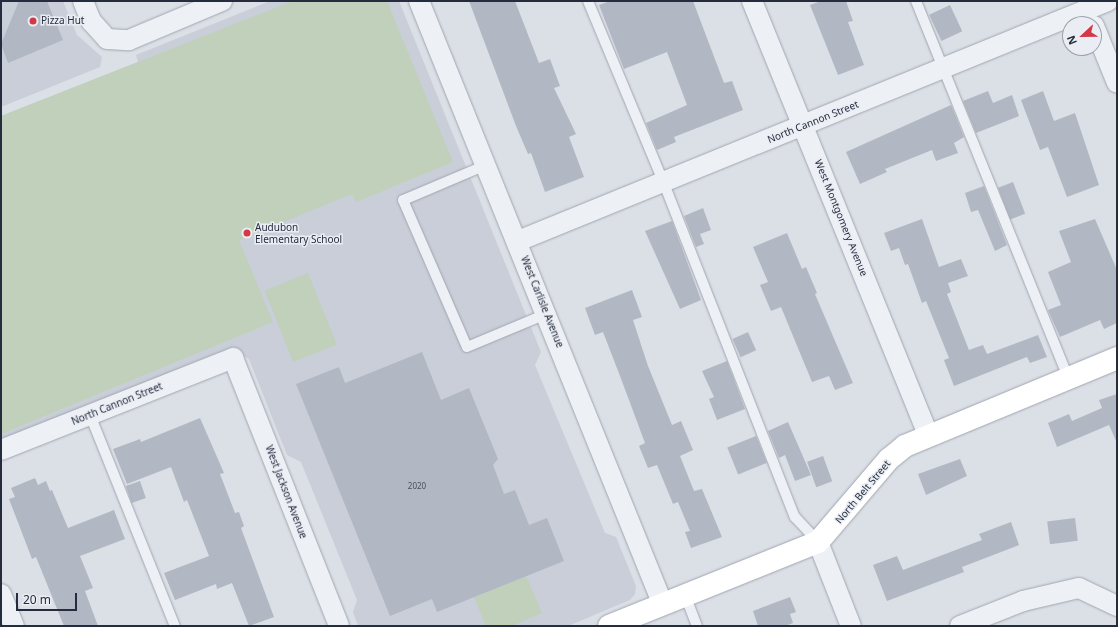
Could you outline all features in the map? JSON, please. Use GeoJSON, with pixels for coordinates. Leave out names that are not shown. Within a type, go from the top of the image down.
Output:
{"type":"FeatureCollection","features":[{"type":"Feature","properties":{"kind":"street"},"geometry":{"type":"LineString","coordinates":[[83,1],[91,21],[107,39],[129,40],[222,1]]}},
{"type":"Feature","properties":{"kind":"street","name":"West Carlisle Avenue"},"geometry":{"type":"LineString","coordinates":[[419,1],[518,241],[663,605]]}},
{"type":"Feature","properties":{"kind":"street","name":"West Montgomery Avenue"},"geometry":{"type":"LineString","coordinates":[[752,1],[928,435]]}},
{"type":"Feature","properties":{"kind":"street","name":"North Cannon Street"},"geometry":{"type":"LineString","coordinates":[[518,241],[663,181],[944,70],[1090,15],[1108,1]]}},
{"type":"Feature","properties":{"kind":"street"},"geometry":{"type":"LineString","coordinates":[[1090,15],[1117,83]]}},
{"type":"Feature","properties":{"kind":"street","name":"North Cannon Street"},"geometry":{"type":"LineString","coordinates":[[1,450],[233,358]]}},
{"type":"Feature","properties":{"kind":"street","name":"West Jackson Avenue"},"geometry":{"type":"LineString","coordinates":[[233,358],[338,626]]}},
{"type":"Feature","properties":{"kind":"street","name":"North Belt Street"},"geometry":{"type":"LineString","coordinates":[[609,626],[818,542],[889,459],[905,446],[928,435],[1117,358]]}},
{"type":"Feature","properties":{"kind":"street"},"geometry":{"type":"LineString","coordinates":[[818,542],[851,626]]}},
{"type":"Feature","properties":{"kind":"street"},"geometry":{"type":"LineString","coordinates":[[960,626],[1023,600],[1079,588],[1117,606]]}},
{"type":"Feature","properties":{"kind":"street"},"geometry":{"type":"LineString","coordinates":[[1,594],[14,626]]}},
{"type":"Feature","properties":{"kind":"lane"},"geometry":{"type":"LineString","coordinates":[[588,1],[663,181],[795,516],[818,542]]}},
{"type":"Feature","properties":{"kind":"lane"},"geometry":{"type":"LineString","coordinates":[[916,1],[1068,378]]}},
{"type":"Feature","properties":{"kind":"lane"},"geometry":{"type":"LineString","coordinates":[[486,165],[403,200],[467,348],[546,314]]}},
{"type":"Feature","properties":{"kind":"lane"},"geometry":{"type":"LineString","coordinates":[[90,415],[175,626]]}},
{"type":"Feature","properties":{"kind":"lane"},"geometry":{"type":"LineString","coordinates":[[685,595],[697,626]]}},
{"type":"Feature","properties":{"kind":"shaded area"},"geometry":{"type":"Polygon","coordinates":[[[1,1],[63,1],[77,35],[102,57],[100,67],[1,107],[1,1]]]}},
{"type":"Feature","properties":{"kind":"shaded area","name":"Audubon Elementary School"},"geometry":{"type":"Polygon","coordinates":[[[270,1],[399,1],[541,352],[535,365],[605,533],[616,537],[636,586],[635,594],[630,600],[568,626],[358,626],[353,612],[357,600],[301,462],[287,455],[249,359],[234,351],[217,353],[1,441],[1,116],[138,62],[136,55],[270,1]]]}},
{"type":"Feature","properties":{"kind":"green space"},"geometry":{"type":"Polygon","coordinates":[[[293,1],[387,1],[453,162],[356,202],[352,194],[239,240],[273,322],[1,434],[1,116],[293,1]]]}},
{"type":"Feature","properties":{"kind":"green space"},"geometry":{"type":"Polygon","coordinates":[[[308,273],[337,344],[293,362],[264,291],[308,273]]]}},
{"type":"Feature","properties":{"kind":"green space"},"geometry":{"type":"Polygon","coordinates":[[[526,576],[542,613],[512,626],[486,626],[474,597],[526,576]]]}},
{"type":"Feature","properties":{"kind":"building","name":"Pizza Hut"},"geometry":{"type":"Polygon","coordinates":[[[19,1],[47,1],[63,40],[8,63],[1,44],[19,1]]]}},
{"type":"Feature","properties":{"kind":"building"},"geometry":{"type":"Polygon","coordinates":[[[469,1],[515,1],[539,63],[550,59],[560,86],[554,88],[576,134],[569,137],[584,177],[545,192],[531,153],[528,154],[516,126],[469,1]]]}},
{"type":"Feature","properties":{"kind":"building"},"geometry":{"type":"Polygon","coordinates":[[[610,1],[693,1],[724,83],[732,81],[743,110],[674,137],[676,142],[657,150],[646,123],[687,105],[667,52],[624,69],[599,5],[610,1]]]}},
{"type":"Feature","properties":{"kind":"building"},"geometry":{"type":"Polygon","coordinates":[[[821,1],[846,1],[853,21],[848,22],[864,65],[838,75],[810,5],[821,1]]]}},
{"type":"Feature","properties":{"kind":"building"},"geometry":{"type":"Polygon","coordinates":[[[950,5],[962,31],[941,41],[929,15],[950,5]]]}},
{"type":"Feature","properties":{"kind":"building"},"geometry":{"type":"Polygon","coordinates":[[[988,91],[993,103],[1012,95],[1019,116],[976,133],[963,101],[988,91]]]}},
{"type":"Feature","properties":{"kind":"building"},"geometry":{"type":"Polygon","coordinates":[[[1043,91],[1054,121],[1075,113],[1099,185],[1067,197],[1048,147],[1040,150],[1021,100],[1043,91]]]}},
{"type":"Feature","properties":{"kind":"building"},"geometry":{"type":"Polygon","coordinates":[[[951,105],[964,137],[954,143],[958,153],[936,161],[932,150],[885,169],[887,172],[860,184],[846,152],[951,105]]]}},
{"type":"Feature","properties":{"kind":"building"},"geometry":{"type":"Polygon","coordinates":[[[1013,182],[1025,214],[1010,219],[998,188],[1013,182]]]}},
{"type":"Feature","properties":{"kind":"building"},"geometry":{"type":"Polygon","coordinates":[[[984,186],[1007,245],[995,251],[978,210],[971,212],[965,193],[984,186]]]}},
{"type":"Feature","properties":{"kind":"building"},"geometry":{"type":"Polygon","coordinates":[[[703,208],[711,230],[700,234],[704,244],[696,247],[684,216],[703,208]]]}},
{"type":"Feature","properties":{"kind":"building"},"geometry":{"type":"Polygon","coordinates":[[[922,219],[939,267],[961,259],[968,276],[948,283],[951,292],[947,294],[969,350],[983,345],[987,354],[1038,335],[1047,357],[1030,363],[1027,357],[954,386],[944,360],[949,358],[926,301],[922,303],[908,264],[905,265],[899,248],[891,251],[884,233],[922,219]]]}},
{"type":"Feature","properties":{"kind":"building"},"geometry":{"type":"Polygon","coordinates":[[[1095,219],[1117,270],[1117,323],[1104,329],[1100,320],[1060,337],[1048,310],[1061,305],[1048,272],[1071,262],[1059,231],[1095,219]]]}},
{"type":"Feature","properties":{"kind":"building"},"geometry":{"type":"Polygon","coordinates":[[[672,221],[701,300],[680,309],[645,231],[672,221]]]}},
{"type":"Feature","properties":{"kind":"building"},"geometry":{"type":"Polygon","coordinates":[[[787,233],[802,269],[806,267],[817,293],[815,294],[853,383],[835,390],[829,376],[812,382],[781,307],[771,311],[760,285],[768,282],[753,247],[787,233]]]}},
{"type":"Feature","properties":{"kind":"building"},"geometry":{"type":"Polygon","coordinates":[[[632,290],[642,317],[633,320],[648,366],[672,425],[681,421],[693,450],[680,456],[694,491],[702,489],[722,537],[691,548],[685,532],[690,531],[678,502],[673,504],[657,465],[648,468],[639,446],[645,443],[603,332],[595,335],[585,308],[632,290]]]}},
{"type":"Feature","properties":{"kind":"building"},"geometry":{"type":"Polygon","coordinates":[[[748,332],[756,350],[741,357],[732,339],[748,332]]]}},
{"type":"Feature","properties":{"kind":"building"},"geometry":{"type":"Polygon","coordinates":[[[422,352],[441,400],[469,388],[498,459],[493,465],[504,494],[515,490],[529,525],[547,518],[564,561],[437,612],[432,599],[390,616],[296,384],[339,367],[345,383],[422,352]]]}},
{"type":"Feature","properties":{"kind":"building"},"geometry":{"type":"Polygon","coordinates":[[[727,361],[745,409],[717,420],[709,399],[714,397],[702,371],[727,361]]]}},
{"type":"Feature","properties":{"kind":"building"},"geometry":{"type":"Polygon","coordinates":[[[1117,394],[1117,443],[1109,425],[1057,447],[1048,423],[1069,414],[1072,421],[1102,408],[1099,400],[1117,394]]]}},
{"type":"Feature","properties":{"kind":"building"},"geometry":{"type":"Polygon","coordinates":[[[200,418],[224,473],[220,474],[235,513],[239,512],[244,526],[241,528],[274,617],[249,626],[232,583],[217,589],[216,584],[175,600],[164,573],[209,556],[187,500],[184,502],[171,467],[127,484],[113,449],[140,439],[141,442],[200,418]]]}},
{"type":"Feature","properties":{"kind":"building"},"geometry":{"type":"Polygon","coordinates":[[[788,422],[811,475],[795,481],[785,455],[779,458],[768,431],[788,422]]]}},
{"type":"Feature","properties":{"kind":"building"},"geometry":{"type":"Polygon","coordinates":[[[756,436],[767,463],[738,475],[727,448],[756,436]]]}},
{"type":"Feature","properties":{"kind":"building"},"geometry":{"type":"Polygon","coordinates":[[[823,456],[832,481],[816,487],[807,462],[823,456]]]}},
{"type":"Feature","properties":{"kind":"building"},"geometry":{"type":"Polygon","coordinates":[[[960,459],[967,476],[926,495],[918,474],[960,459]]]}},
{"type":"Feature","properties":{"kind":"building"},"geometry":{"type":"Polygon","coordinates":[[[35,478],[38,485],[46,481],[50,491],[52,490],[68,528],[114,510],[125,539],[80,556],[93,588],[85,591],[98,626],[64,626],[36,557],[32,559],[9,499],[15,497],[11,488],[35,478]]]}},
{"type":"Feature","properties":{"kind":"building"},"geometry":{"type":"Polygon","coordinates":[[[140,481],[146,498],[132,503],[126,486],[140,481]]]}},
{"type":"Feature","properties":{"kind":"building"},"geometry":{"type":"Polygon","coordinates":[[[1075,518],[1078,541],[1050,544],[1047,521],[1075,518]]]}},
{"type":"Feature","properties":{"kind":"building"},"geometry":{"type":"Polygon","coordinates":[[[1011,522],[1019,545],[962,567],[964,572],[887,601],[873,565],[897,556],[903,570],[982,540],[979,534],[1011,522]]]}},
{"type":"Feature","properties":{"kind":"building"},"geometry":{"type":"Polygon","coordinates":[[[790,597],[796,612],[790,614],[793,623],[785,626],[758,626],[753,611],[790,597]]]}},
{"type":"Feature","properties":{"kind":"place","name":"Pizza Hut"},"geometry":{"type":"Point","coordinates":[33,21]}},
{"type":"Feature","properties":{"kind":"place","name":"Audubon Elementary School"},"geometry":{"type":"Point","coordinates":[247,233]}}]}
